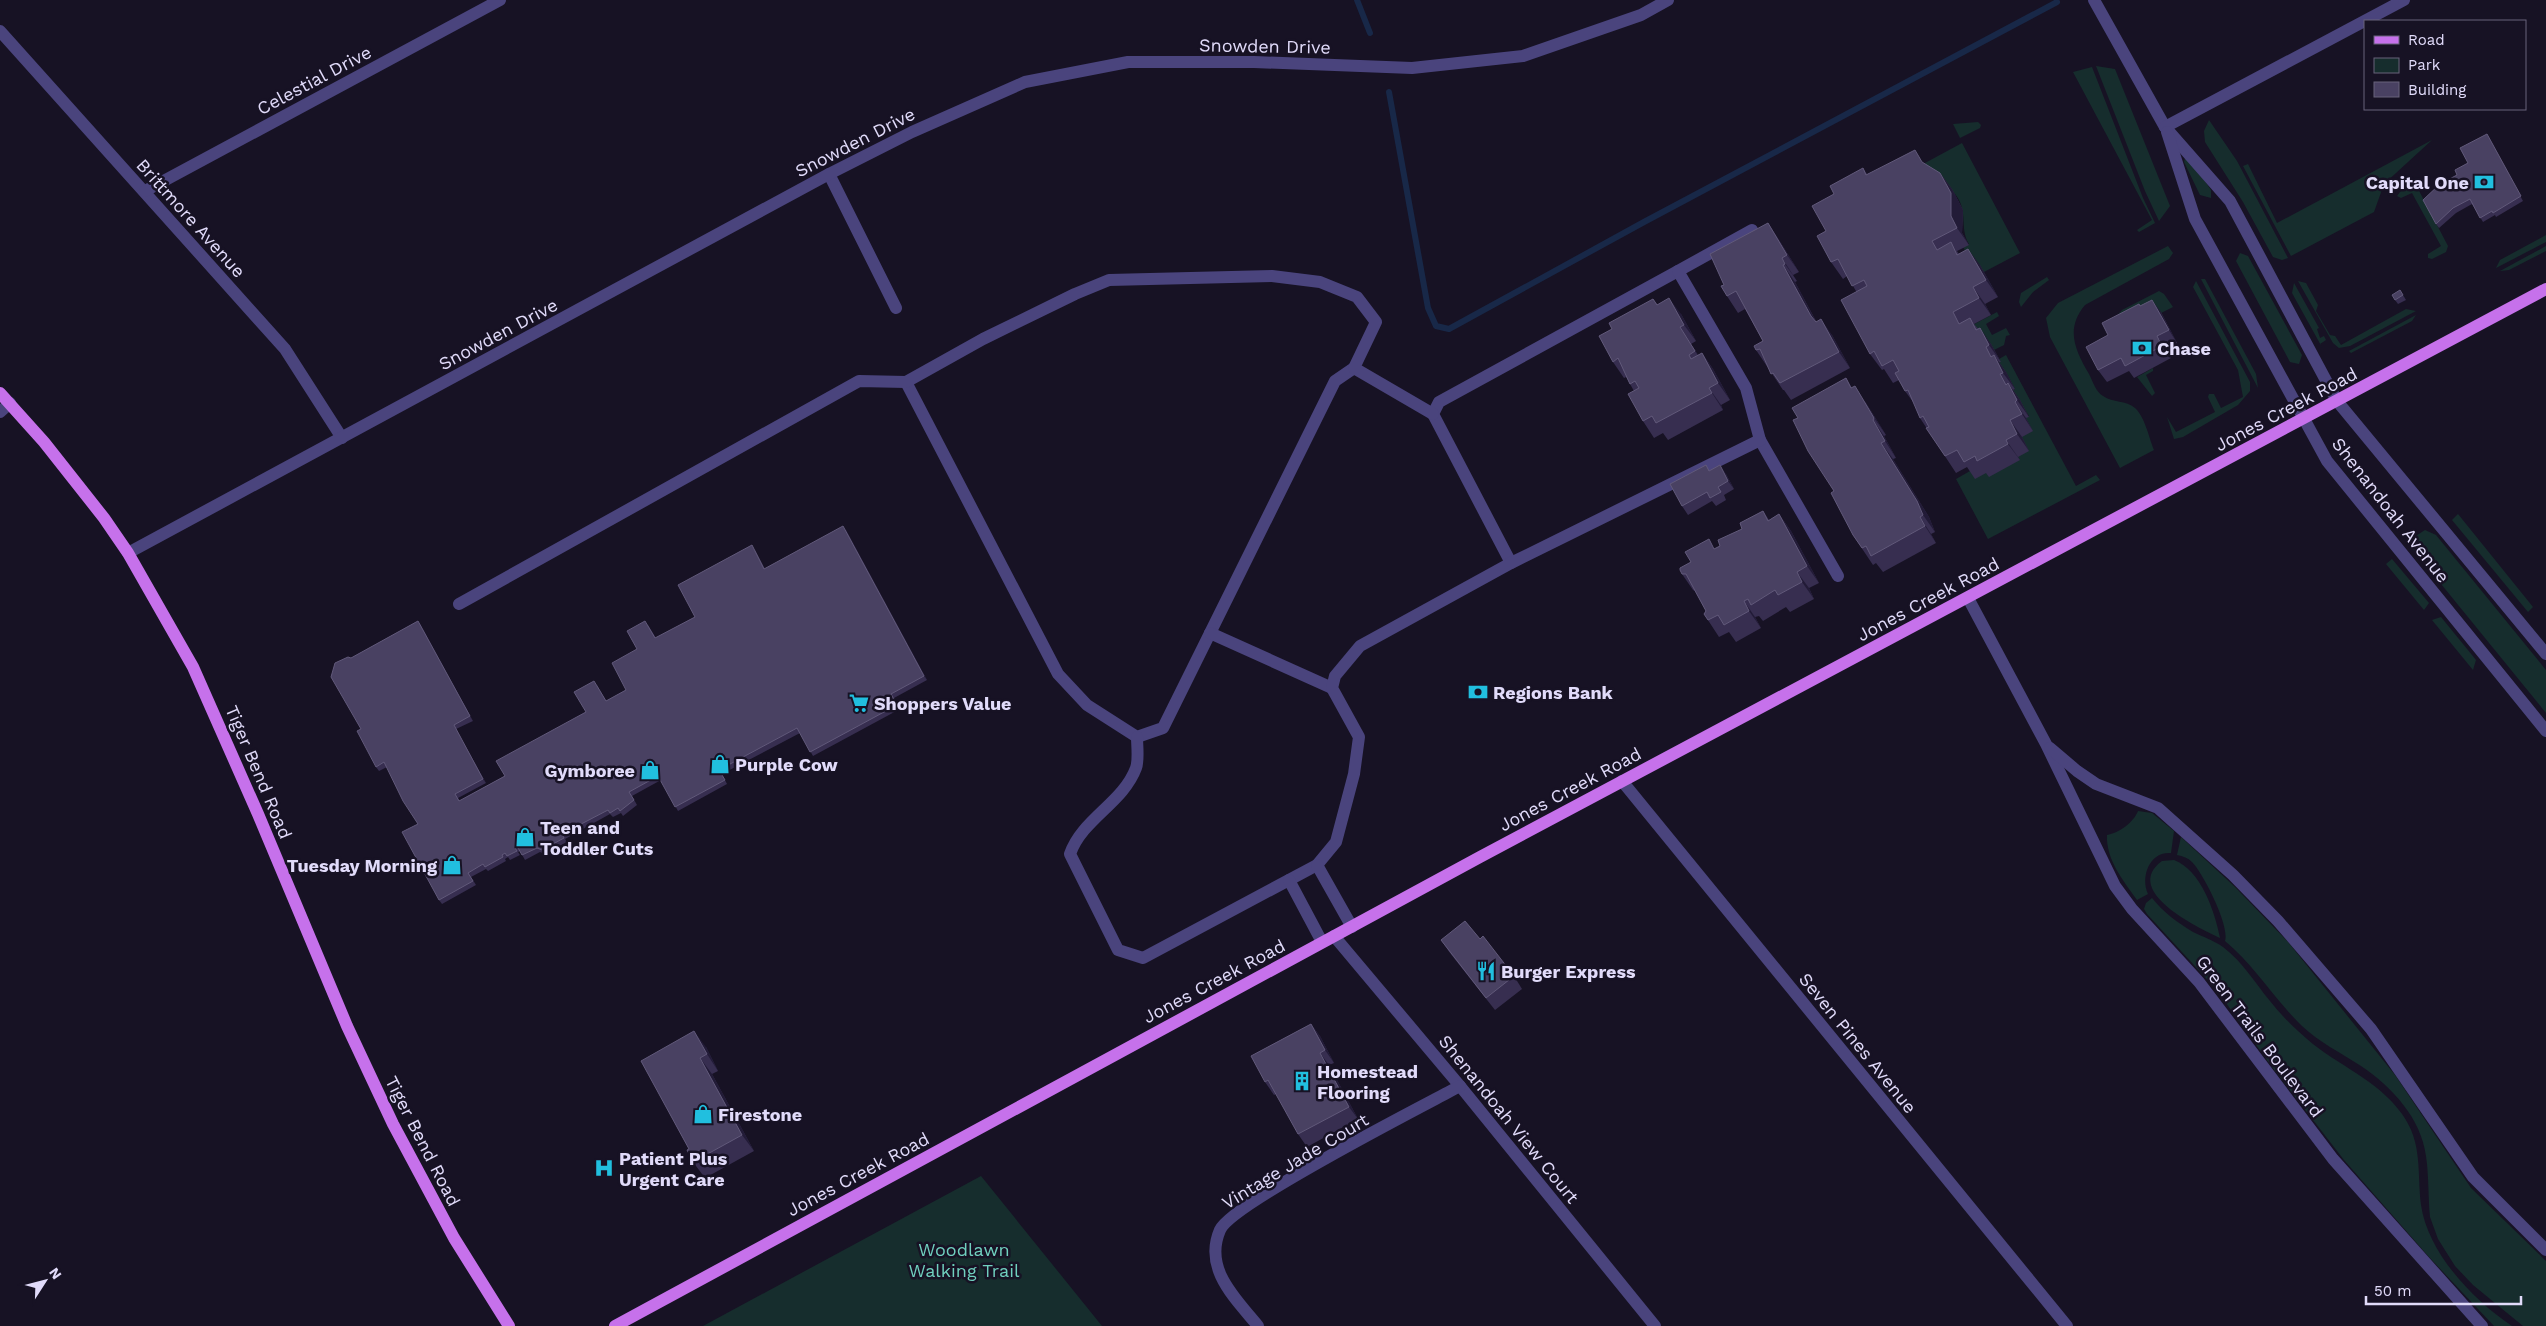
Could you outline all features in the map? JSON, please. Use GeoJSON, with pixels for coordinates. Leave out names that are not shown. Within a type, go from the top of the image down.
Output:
{"type":"FeatureCollection","features":[{"type":"Feature","properties":{"kind":"main road","name":"Jones Creek Road"},"geometry":{"type":"LineString","coordinates":[[615,1326],[1622,781],[2546,289]]}},
{"type":"Feature","properties":{"kind":"main road","name":"Tiger Bend Road"},"geometry":{"type":"LineString","coordinates":[[0,393],[5,408],[78,484],[128,553],[193,667],[258,814],[344,1018],[393,1124],[454,1238],[509,1326]]}},
{"type":"Feature","properties":{"kind":"street","name":"Celestial Drive"},"geometry":{"type":"LineString","coordinates":[[145,191],[500,0]]}},
{"type":"Feature","properties":{"kind":"street","name":"Snowden Drive"},"geometry":{"type":"LineString","coordinates":[[128,553],[829,174],[912,132],[1025,82],[1128,62],[1254,62],[1412,68],[1523,56],[1640,15],[1668,0]]}},
{"type":"Feature","properties":{"kind":"street","name":"Shenandoah Avenue"},"geometry":{"type":"LineString","coordinates":[[2094,0],[2166,127],[2230,201],[2337,401],[2546,654]]}},
{"type":"Feature","properties":{"kind":"street"},"geometry":{"type":"LineString","coordinates":[[2367,20],[2404,0]]}},
{"type":"Feature","properties":{"kind":"street"},"geometry":{"type":"LineString","coordinates":[[2166,127],[2364,21]]}},
{"type":"Feature","properties":{"kind":"street","name":"Brittmore Avenue"},"geometry":{"type":"LineString","coordinates":[[0,31],[285,349],[342,438]]}},
{"type":"Feature","properties":{"kind":"street","name":"Shenandoah Avenue"},"geometry":{"type":"LineString","coordinates":[[2166,127],[2195,219],[2326,461],[2546,731]]}},
{"type":"Feature","properties":{"kind":"street"},"geometry":{"type":"LineString","coordinates":[[829,174],[896,308]]}},
{"type":"Feature","properties":{"kind":"street"},"geometry":{"type":"LineString","coordinates":[[1433,414],[1439,402],[1752,230]]}},
{"type":"Feature","properties":{"kind":"street"},"geometry":{"type":"LineString","coordinates":[[1678,271],[1746,388],[1760,440],[1838,576]]}},
{"type":"Feature","properties":{"kind":"street"},"geometry":{"type":"LineString","coordinates":[[459,604],[859,381],[906,382],[983,340],[1075,294],[1109,280],[1272,276],[1320,282],[1357,297],[1376,322],[1354,368],[1335,381],[1163,728],[1137,737]]}},
{"type":"Feature","properties":{"kind":"street"},"geometry":{"type":"LineString","coordinates":[[1354,368],[1433,414],[1511,563]]}},
{"type":"Feature","properties":{"kind":"street"},"geometry":{"type":"LineString","coordinates":[[906,382],[1058,674],[1087,705],[1137,737]]}},
{"type":"Feature","properties":{"kind":"street"},"geometry":{"type":"LineString","coordinates":[[1332,688],[1335,676],[1360,646],[1511,563],[1760,440]]}},
{"type":"Feature","properties":{"kind":"street","name":"Green Trails Boulevard"},"geometry":{"type":"LineString","coordinates":[[1968,598],[2046,744],[2115,886],[2132,909],[2199,982],[2338,1166],[2482,1326]]}},
{"type":"Feature","properties":{"kind":"street"},"geometry":{"type":"LineString","coordinates":[[1137,737],[1137,767],[1120,795],[1075,839],[1070,854],[1118,950],[1142,958],[1317,865],[1336,842],[1354,774],[1359,737],[1332,688],[1210,632]]}},
{"type":"Feature","properties":{"kind":"street","name":"Green Trails Boulevard"},"geometry":{"type":"LineString","coordinates":[[2046,744],[2077,771],[2096,784],[2158,808],[2233,875],[2278,921],[2371,1029],[2473,1177],[2546,1250]]}},
{"type":"Feature","properties":{"kind":"street","name":"Seven Pines Avenue"},"geometry":{"type":"LineString","coordinates":[[1622,781],[2067,1326]]}},
{"type":"Feature","properties":{"kind":"street"},"geometry":{"type":"LineString","coordinates":[[1317,865],[1352,926]]}},
{"type":"Feature","properties":{"kind":"street","name":"Shenandoah View Court"},"geometry":{"type":"LineString","coordinates":[[1289,880],[1328,939],[1460,1086],[1655,1326]]}},
{"type":"Feature","properties":{"kind":"street","name":"Vintage Jade Court"},"geometry":{"type":"LineString","coordinates":[[1258,1326],[1224,1284],[1217,1268],[1216,1249],[1220,1229],[1232,1216],[1317,1163],[1460,1086]]}},
{"type":"Feature","properties":{"kind":"green space"},"geometry":{"type":"Polygon","coordinates":[[[2096,66],[2115,69],[2170,206],[2159,221],[2145,191],[2096,66]]]}},
{"type":"Feature","properties":{"kind":"green space"},"geometry":{"type":"Polygon","coordinates":[[[2092,67],[2143,198],[2155,223],[2139,232],[2137,230],[2152,220],[2073,72],[2092,67]]]}},
{"type":"Feature","properties":{"kind":"green space"},"geometry":{"type":"Polygon","coordinates":[[[2209,120],[2237,161],[2288,258],[2282,260],[2273,257],[2243,202],[2205,142],[2204,131],[2209,120]]]}},
{"type":"Feature","properties":{"kind":"green space"},"geometry":{"type":"Polygon","coordinates":[[[1978,122],[1981,125],[1980,128],[1960,138],[1953,124],[1978,122]]]}},
{"type":"Feature","properties":{"kind":"green space"},"geometry":{"type":"Polygon","coordinates":[[[2432,140],[2384,184],[2374,212],[2291,256],[2243,166],[2248,164],[2277,223],[2432,140]]]}},
{"type":"Feature","properties":{"kind":"green space"},"geometry":{"type":"Polygon","coordinates":[[[1962,143],[2020,253],[1984,272],[1975,268],[1963,247],[1969,244],[1966,238],[1963,211],[1959,200],[1953,192],[1936,180],[1929,172],[1925,163],[1962,143]]]}},
{"type":"Feature","properties":{"kind":"green space"},"geometry":{"type":"Polygon","coordinates":[[[2185,158],[2190,159],[2211,190],[2211,198],[2200,195],[2184,162],[2185,158]]]}},
{"type":"Feature","properties":{"kind":"green space"},"geometry":{"type":"Polygon","coordinates":[[[2407,183],[2417,187],[2448,246],[2446,252],[2432,259],[2428,258],[2428,254],[2441,246],[2412,193],[2401,198],[2397,196],[2407,183]]]}},
{"type":"Feature","properties":{"kind":"green space"},"geometry":{"type":"Polygon","coordinates":[[[2546,235],[2546,242],[2496,268],[2500,260],[2546,235]]]}},
{"type":"Feature","properties":{"kind":"green space"},"geometry":{"type":"Polygon","coordinates":[[[2168,246],[2173,253],[2169,259],[2085,305],[2075,323],[2074,339],[2076,348],[2097,389],[2111,400],[2131,405],[2135,408],[2144,422],[2154,450],[2120,468],[2050,337],[2046,318],[2058,303],[2168,246]]]}},
{"type":"Feature","properties":{"kind":"green space"},"geometry":{"type":"Polygon","coordinates":[[[2546,246],[2546,251],[2509,270],[2500,271],[2546,246]]]}},
{"type":"Feature","properties":{"kind":"green space"},"geometry":{"type":"Polygon","coordinates":[[[2240,253],[2248,256],[2302,355],[2299,364],[2290,362],[2236,261],[2240,253]]]}},
{"type":"Feature","properties":{"kind":"green space"},"geometry":{"type":"Polygon","coordinates":[[[2047,277],[2049,280],[2033,292],[2021,307],[2019,302],[2021,293],[2047,277]]]}},
{"type":"Feature","properties":{"kind":"green space"},"geometry":{"type":"Polygon","coordinates":[[[2201,279],[2205,279],[2256,374],[2258,388],[2201,279]]]}},
{"type":"Feature","properties":{"kind":"green space"},"geometry":{"type":"Polygon","coordinates":[[[2196,281],[2250,382],[2250,391],[2238,405],[2183,437],[2174,439],[2167,417],[2176,432],[2215,412],[2208,397],[2209,394],[2214,394],[2221,408],[2243,397],[2238,370],[2193,287],[2196,281]]]}},
{"type":"Feature","properties":{"kind":"green space"},"geometry":{"type":"Polygon","coordinates":[[[2298,281],[2306,283],[2318,305],[2316,311],[2330,335],[2335,336],[2341,345],[2406,309],[2416,311],[2350,346],[2339,348],[2333,343],[2298,281]]]}},
{"type":"Feature","properties":{"kind":"green space"},"geometry":{"type":"Polygon","coordinates":[[[2294,283],[2319,328],[2317,329],[2320,338],[2324,336],[2326,340],[2320,344],[2292,293],[2294,283]]]}},
{"type":"Feature","properties":{"kind":"green space"},"geometry":{"type":"Polygon","coordinates":[[[2159,291],[2164,294],[2173,307],[2161,313],[2113,320],[2122,310],[2159,291]]]}},
{"type":"Feature","properties":{"kind":"green space"},"geometry":{"type":"Polygon","coordinates":[[[1997,312],[1999,316],[1986,324],[1992,335],[2006,328],[2010,335],[2006,336],[2004,345],[1994,350],[1991,345],[1965,329],[1997,312]]]}},
{"type":"Feature","properties":{"kind":"green space"},"geometry":{"type":"Polygon","coordinates":[[[2416,315],[2412,321],[2351,353],[2349,351],[2416,315]]]}},
{"type":"Feature","properties":{"kind":"green space"},"geometry":{"type":"Polygon","coordinates":[[[2006,355],[2076,486],[2096,475],[2100,480],[1988,539],[1956,479],[1970,471],[1987,473],[2018,457],[2026,418],[2029,416],[2012,391],[2015,389],[2006,372],[1997,363],[1999,359],[2006,355]]]}},
{"type":"Feature","properties":{"kind":"green space"},"geometry":{"type":"Polygon","coordinates":[[[2153,368],[2153,371],[2146,375],[2155,393],[2152,396],[2137,377],[2153,368]]]}},
{"type":"Feature","properties":{"kind":"green space"},"geometry":{"type":"Polygon","coordinates":[[[2350,457],[2356,459],[2383,494],[2383,500],[2379,502],[2373,500],[2346,466],[2345,461],[2350,457]]]}},
{"type":"Feature","properties":{"kind":"green space"},"geometry":{"type":"Polygon","coordinates":[[[2458,514],[2533,607],[2528,612],[2452,520],[2458,514]]]}},
{"type":"Feature","properties":{"kind":"green space"},"geometry":{"type":"Polygon","coordinates":[[[2425,530],[2436,535],[2546,670],[2546,713],[2412,548],[2414,537],[2425,530]]]}},
{"type":"Feature","properties":{"kind":"green space"},"geometry":{"type":"Polygon","coordinates":[[[2392,559],[2429,603],[2424,610],[2386,564],[2392,559]]]}},
{"type":"Feature","properties":{"kind":"green space"},"geometry":{"type":"Polygon","coordinates":[[[2441,617],[2476,660],[2473,670],[2432,620],[2441,617]]]}},
{"type":"Feature","properties":{"kind":"green space"},"geometry":{"type":"Polygon","coordinates":[[[2138,811],[2152,813],[2174,831],[2171,853],[2164,853],[2152,860],[2145,880],[2148,894],[2137,900],[2112,861],[2107,844],[2107,835],[2126,826],[2138,811]]]}},
{"type":"Feature","properties":{"kind":"green space"},"geometry":{"type":"Polygon","coordinates":[[[2181,837],[2235,887],[2288,942],[2395,1075],[2471,1188],[2546,1261],[2546,1326],[2523,1326],[2473,1285],[2455,1266],[2438,1239],[2430,1217],[2426,1156],[2423,1142],[2411,1116],[2394,1094],[2372,1074],[2302,1026],[2246,961],[2225,941],[2224,924],[2220,912],[2197,868],[2185,857],[2177,855],[2181,837]]]}},
{"type":"Feature","properties":{"kind":"green space"},"geometry":{"type":"Polygon","coordinates":[[[2174,860],[2184,865],[2199,882],[2210,905],[2220,938],[2182,917],[2157,896],[2151,884],[2152,873],[2162,861],[2174,860]]]}},
{"type":"Feature","properties":{"kind":"green space"},"geometry":{"type":"Polygon","coordinates":[[[2152,898],[2166,913],[2182,925],[2212,940],[2230,953],[2297,1030],[2319,1049],[2381,1091],[2392,1102],[2409,1125],[2413,1136],[2418,1158],[2421,1205],[2425,1223],[2433,1240],[2454,1274],[2482,1303],[2512,1326],[2494,1326],[2429,1257],[2344,1160],[2272,1067],[2216,989],[2147,914],[2144,909],[2146,903],[2152,898]]]}},
{"type":"Feature","properties":{"kind":"green space","name":"Woodlawn Walking Trail"},"geometry":{"type":"Polygon","coordinates":[[[981,1176],[1102,1326],[703,1326],[981,1176]]]}},
{"type":"Feature","properties":{"kind":"building","name":"Capital One"},"geometry":{"type":"Polygon","coordinates":[[[2487,134],[2521,196],[2493,213],[2492,211],[2480,218],[2470,199],[2453,208],[2436,224],[2423,200],[2440,184],[2457,175],[2455,170],[2468,163],[2460,148],[2487,134]]]}},
{"type":"Feature","properties":{"kind":"building"},"geometry":{"type":"Polygon","coordinates":[[[1915,150],[1922,162],[1940,173],[1951,193],[1951,216],[1957,228],[1932,241],[1937,250],[1951,242],[1957,255],[1968,249],[1986,280],[1973,287],[1979,298],[1953,312],[1959,324],[1970,318],[1976,330],[1980,328],[1989,345],[1986,347],[1991,357],[1994,355],[2003,373],[2000,374],[2006,385],[2008,383],[2022,414],[2010,420],[2017,434],[2006,440],[2008,444],[1977,461],[1975,456],[1964,462],[1957,450],[1945,456],[1926,428],[1929,427],[1923,416],[1920,418],[1908,390],[1905,391],[1895,373],[1899,371],[1893,360],[1882,366],[1874,351],[1870,354],[1841,300],[1867,286],[1864,280],[1852,286],[1838,259],[1831,262],[1817,236],[1826,231],[1812,206],[1834,194],[1830,186],[1863,168],[1866,175],[1915,150]]]}},
{"type":"Feature","properties":{"kind":"building"},"geometry":{"type":"Polygon","coordinates":[[[1768,223],[1787,255],[1782,258],[1785,264],[1783,265],[1811,316],[1816,322],[1821,319],[1839,352],[1780,383],[1773,373],[1771,374],[1760,349],[1756,350],[1754,346],[1763,341],[1736,291],[1727,296],[1721,286],[1724,285],[1710,254],[1768,223]]]}},
{"type":"Feature","properties":{"kind":"building"},"geometry":{"type":"Polygon","coordinates":[[[2400,290],[2403,295],[2395,300],[2392,295],[2400,290]]]}},
{"type":"Feature","properties":{"kind":"building"},"geometry":{"type":"Polygon","coordinates":[[[1669,298],[1684,325],[1680,327],[1695,351],[1689,355],[1691,359],[1702,353],[1718,383],[1709,388],[1712,393],[1656,423],[1652,416],[1643,421],[1628,394],[1639,388],[1635,381],[1630,384],[1618,358],[1613,362],[1599,336],[1612,329],[1609,323],[1653,299],[1657,305],[1669,298]]]}},
{"type":"Feature","properties":{"kind":"building"},"geometry":{"type":"Polygon","coordinates":[[[2152,300],[2169,330],[2157,336],[2162,346],[2125,366],[2121,358],[2098,370],[2086,347],[2108,335],[2102,323],[2139,304],[2140,306],[2152,300]]]}},
{"type":"Feature","properties":{"kind":"building"},"geometry":{"type":"Polygon","coordinates":[[[1846,378],[1851,388],[1855,386],[1874,418],[1873,420],[1885,441],[1881,443],[1917,501],[1923,515],[1920,517],[1925,526],[1871,556],[1866,546],[1862,548],[1853,535],[1831,493],[1834,491],[1808,451],[1793,420],[1798,418],[1792,408],[1846,378]]]}},
{"type":"Feature","properties":{"kind":"building"},"geometry":{"type":"Polygon","coordinates":[[[1706,465],[1709,471],[1720,465],[1728,481],[1718,487],[1721,492],[1710,498],[1707,492],[1682,506],[1670,484],[1706,465]]]}},
{"type":"Feature","properties":{"kind":"building"},"geometry":{"type":"Polygon","coordinates":[[[1763,511],[1768,521],[1779,514],[1807,566],[1797,572],[1802,582],[1778,595],[1775,590],[1751,605],[1748,599],[1744,601],[1749,611],[1724,625],[1718,615],[1708,620],[1704,614],[1706,611],[1686,574],[1682,574],[1680,570],[1680,568],[1691,562],[1685,552],[1709,539],[1714,549],[1720,546],[1718,540],[1742,529],[1740,523],[1763,511]]]}},
{"type":"Feature","properties":{"kind":"building"},"geometry":{"type":"Polygon","coordinates":[[[843,526],[924,676],[891,694],[897,705],[810,752],[797,728],[719,770],[725,780],[675,807],[658,776],[629,792],[634,800],[620,811],[618,808],[610,813],[608,810],[562,834],[564,838],[542,850],[537,848],[522,855],[517,846],[515,848],[517,851],[507,856],[505,853],[502,855],[503,857],[485,867],[483,864],[468,873],[473,881],[439,900],[402,832],[418,824],[403,801],[384,762],[376,767],[357,731],[361,729],[331,677],[335,663],[348,657],[351,658],[418,621],[470,716],[454,725],[483,779],[455,794],[459,801],[505,776],[496,761],[586,712],[574,692],[594,681],[606,701],[626,690],[612,663],[637,649],[627,631],[645,621],[655,638],[695,617],[678,585],[752,545],[764,569],[843,526]]]}},
{"type":"Feature","properties":{"kind":"building","name":"Burger Express"},"geometry":{"type":"Polygon","coordinates":[[[1465,921],[1480,939],[1483,936],[1514,976],[1486,998],[1441,940],[1465,921]]]}},
{"type":"Feature","properties":{"kind":"building","name":"Homestead Flooring"},"geometry":{"type":"Polygon","coordinates":[[[1311,1024],[1325,1050],[1320,1053],[1349,1107],[1298,1134],[1268,1080],[1265,1082],[1251,1056],[1311,1024]]]}},
{"type":"Feature","properties":{"kind":"building","name":"Firestone"},"geometry":{"type":"Polygon","coordinates":[[[694,1031],[707,1054],[700,1058],[742,1135],[693,1162],[687,1150],[689,1149],[641,1061],[694,1031]]]}},
{"type":"Feature","properties":{"kind":"waterway"},"geometry":{"type":"LineString","coordinates":[[1357,0],[1370,33]]}},
{"type":"Feature","properties":{"kind":"waterway"},"geometry":{"type":"LineString","coordinates":[[1389,92],[1428,308],[1436,326],[1449,329],[1644,222],[2057,2]]}},
{"type":"Feature","properties":{"kind":"place","name":"Capital One"},"geometry":{"type":"Point","coordinates":[2484,182]}},
{"type":"Feature","properties":{"kind":"place","name":"Chase"},"geometry":{"type":"Point","coordinates":[2142,348]}},
{"type":"Feature","properties":{"kind":"place","name":"Regions Bank"},"geometry":{"type":"Point","coordinates":[1478,692]}},
{"type":"Feature","properties":{"kind":"place","name":"Shoppers Value"},"geometry":{"type":"Point","coordinates":[859,703]}},
{"type":"Feature","properties":{"kind":"place","name":"Purple Cow"},"geometry":{"type":"Point","coordinates":[720,764]}},
{"type":"Feature","properties":{"kind":"place","name":"Gymboree"},"geometry":{"type":"Point","coordinates":[650,770]}},
{"type":"Feature","properties":{"kind":"place","name":"Teen and Toddler Cuts"},"geometry":{"type":"Point","coordinates":[525,837]}},
{"type":"Feature","properties":{"kind":"place","name":"Tuesday Morning"},"geometry":{"type":"Point","coordinates":[452,865]}},
{"type":"Feature","properties":{"kind":"place","name":"Burger Express"},"geometry":{"type":"Point","coordinates":[1486,971]}},
{"type":"Feature","properties":{"kind":"place","name":"Homestead Flooring"},"geometry":{"type":"Point","coordinates":[1302,1081]}},
{"type":"Feature","properties":{"kind":"place","name":"Firestone"},"geometry":{"type":"Point","coordinates":[703,1114]}},
{"type":"Feature","properties":{"kind":"place","name":"Patient Plus Urgent Care"},"geometry":{"type":"Point","coordinates":[604,1168]}}]}
